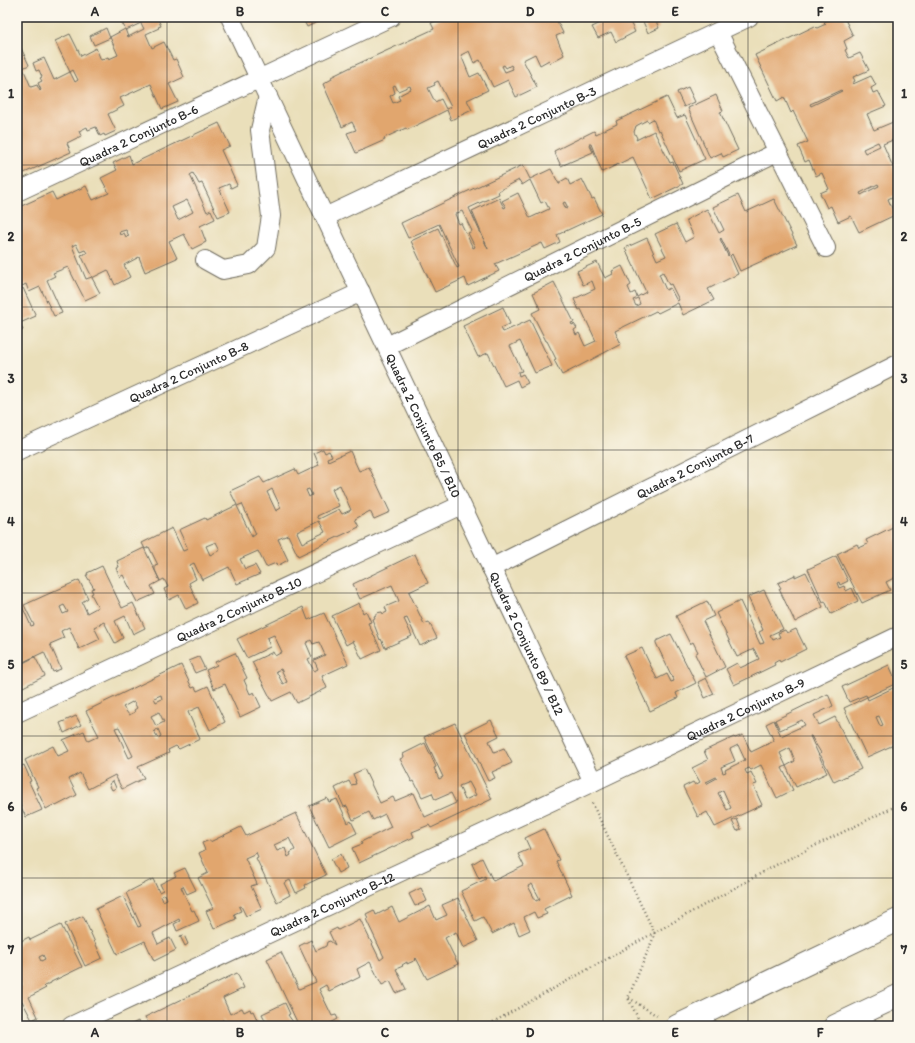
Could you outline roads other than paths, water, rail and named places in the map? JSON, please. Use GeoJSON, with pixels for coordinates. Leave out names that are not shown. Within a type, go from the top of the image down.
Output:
{"type":"FeatureCollection","features":[{"type":"Feature","properties":{"kind":"highway"},"geometry":{"type":"LineString","coordinates":[[669,1022],[898,920]]}},
{"type":"Feature","properties":{"kind":"highway"},"geometry":{"type":"LineString","coordinates":[[835,1026],[898,996]]}},
{"type":"Feature","properties":{"kind":"street","name":"Quadra 2 Conjunto B5 / B10"},"geometry":{"type":"LineString","coordinates":[[230,17],[462,505]]}},
{"type":"Feature","properties":{"kind":"street"},"geometry":{"type":"LineString","coordinates":[[260,79],[391,17]]}},
{"type":"Feature","properties":{"kind":"street","name":"Quadra 2 Conjunto B-3"},"geometry":{"type":"LineString","coordinates":[[325,217],[749,17]]}},
{"type":"Feature","properties":{"kind":"street"},"geometry":{"type":"LineString","coordinates":[[718,32],[826,248]]}},
{"type":"Feature","properties":{"kind":"street","name":"Quadra 2 Conjunto B-6"},"geometry":{"type":"LineString","coordinates":[[17,192],[260,79]]}},
{"type":"Feature","properties":{"kind":"street"},"geometry":{"type":"LineString","coordinates":[[205,260],[223,270],[249,265],[266,248],[271,216],[260,130],[268,96]]}},
{"type":"Feature","properties":{"kind":"street","name":"Quadra 2 Conjunto B-5"},"geometry":{"type":"LineString","coordinates":[[386,346],[777,152]]}},
{"type":"Feature","properties":{"kind":"street","name":"Quadra 2 Conjunto B-8"},"geometry":{"type":"LineString","coordinates":[[17,452],[361,292]]}},
{"type":"Feature","properties":{"kind":"street","name":"Quadra 2 Conjunto B-7"},"geometry":{"type":"LineString","coordinates":[[491,568],[898,364]]}},
{"type":"Feature","properties":{"kind":"street","name":"Quadra 2 Conjunto B9 / B12"},"geometry":{"type":"LineString","coordinates":[[462,505],[588,784]]}},
{"type":"Feature","properties":{"kind":"street","name":"Quadra 2 Conjunto B-10"},"geometry":{"type":"LineString","coordinates":[[17,713],[462,505]]}},
{"type":"Feature","properties":{"kind":"street","name":"Quadra 2 Conjunto B-9"},"geometry":{"type":"LineString","coordinates":[[588,784],[898,636]]}},
{"type":"Feature","properties":{"kind":"street","name":"Quadra 2 Conjunto B-12"},"geometry":{"type":"LineString","coordinates":[[71,1026],[588,784]]}}]}
